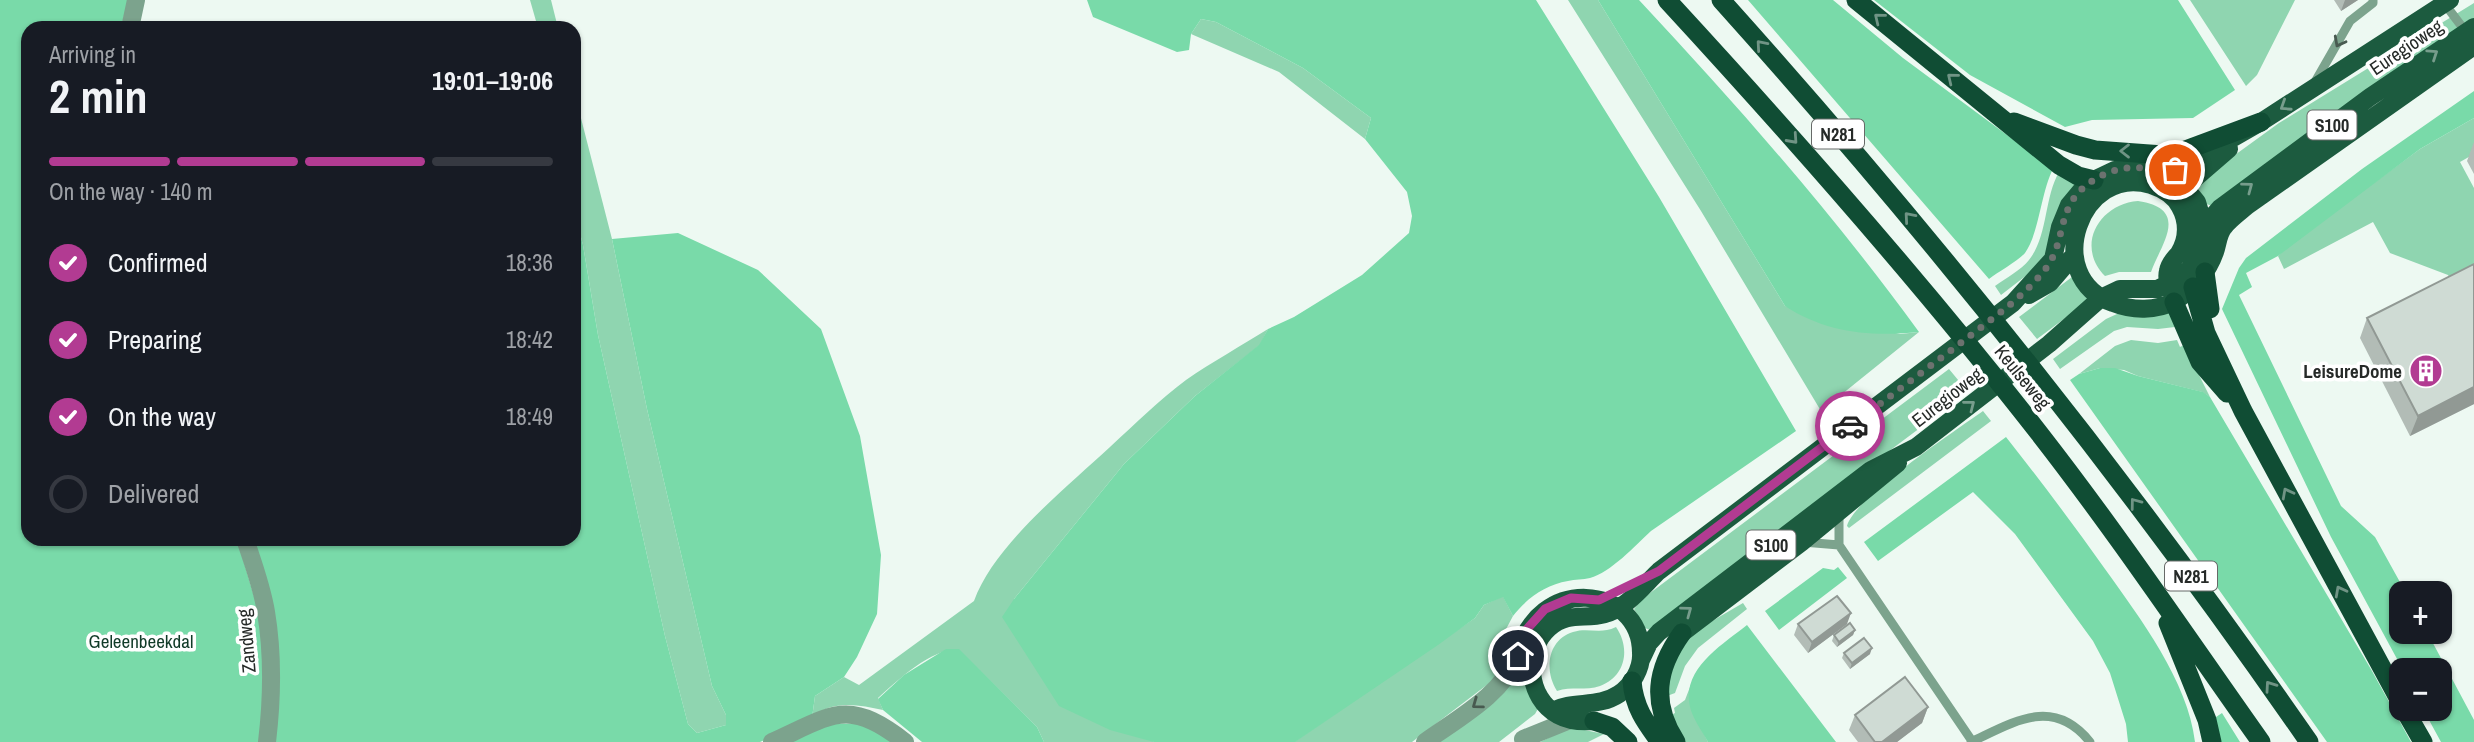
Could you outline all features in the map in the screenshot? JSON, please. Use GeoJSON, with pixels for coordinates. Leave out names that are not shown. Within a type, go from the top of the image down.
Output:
{"type":"FeatureCollection","features":[{"type":"Feature","properties":{"kind":"highway","name":"Keulseweg"},"geometry":{"type":"LineString","coordinates":[[1667,0],[1925,290],[2040,435],[2261,742]]}},
{"type":"Feature","properties":{"kind":"highway","name":"Keulseweg"},"geometry":{"type":"LineString","coordinates":[[1721,0],[1954,269],[2200,588],[2309,742]]}},
{"type":"Feature","properties":{"kind":"highway"},"geometry":{"type":"LineString","coordinates":[[1856,0],[2059,165],[2078,176],[2094,180]]}},
{"type":"Feature","properties":{"kind":"highway"},"geometry":{"type":"LineString","coordinates":[[2003,118],[2076,145],[2163,155],[2260,122]]}},
{"type":"Feature","properties":{"kind":"highway"},"geometry":{"type":"LineString","coordinates":[[2196,275],[2226,350],[2243,411],[2389,681]]}},
{"type":"Feature","properties":{"kind":"highway"},"geometry":{"type":"LineString","coordinates":[[2171,293],[2200,362],[2243,411]]}},
{"type":"Feature","properties":{"kind":"highway","name":"N281"},"geometry":{"type":"LineString","coordinates":[[2155,592],[2207,720],[2212,742]]}},
{"type":"Feature","properties":{"kind":"highway"},"geometry":{"type":"LineString","coordinates":[[1676,742],[1664,719],[1660,684],[1668,653],[1682,633]]}},
{"type":"Feature","properties":{"kind":"highway"},"geometry":{"type":"LineString","coordinates":[[1632,681],[1636,705],[1660,742]]}},
{"type":"Feature","properties":{"kind":"highway"},"geometry":{"type":"LineString","coordinates":[[1594,721],[1612,727],[1628,742]]}},
{"type":"Feature","properties":{"kind":"highway"},"geometry":{"type":"LineString","coordinates":[[2411,721],[2423,742]]}},
{"type":"Feature","properties":{"kind":"main road","name":"Euregioweg"},"geometry":{"type":"LineString","coordinates":[[2162,173],[2179,169],[2260,122],[2447,2]]}},
{"type":"Feature","properties":{"kind":"main road","name":"Euregioweg"},"geometry":{"type":"LineString","coordinates":[[2203,236],[2211,218],[2220,208],[2350,111],[2472,35]]}},
{"type":"Feature","properties":{"kind":"main road","name":"Euregioweg"},"geometry":{"type":"LineString","coordinates":[[2196,275],[2217,248],[2225,225],[2384,107],[2472,35]]}},
{"type":"Feature","properties":{"kind":"main road","name":"Euregioweg"},"geometry":{"type":"LineString","coordinates":[[2185,187],[2260,122]]}},
{"type":"Feature","properties":{"kind":"main road","name":"S100"},"geometry":{"type":"LineString","coordinates":[[2094,180],[2115,170],[2139,168],[2162,173],[2185,187]]}},
{"type":"Feature","properties":{"kind":"main road","name":"Euregioweg"},"geometry":{"type":"LineString","coordinates":[[2013,303],[2053,259],[2060,227],[2069,205],[2076,195],[2094,180]]}},
{"type":"Feature","properties":{"kind":"main road"},"geometry":{"type":"LineString","coordinates":[[2074,255],[2078,223],[2091,203],[2122,185],[2146,183],[2167,192],[2181,208],[2186,229],[2183,244],[2168,271],[2171,293]]}},
{"type":"Feature","properties":{"kind":"main road"},"geometry":{"type":"LineString","coordinates":[[2185,187],[2199,209],[2203,236]]}},
{"type":"Feature","properties":{"kind":"main road","name":"S100"},"geometry":{"type":"LineString","coordinates":[[2167,192],[2185,187]]}},
{"type":"Feature","properties":{"kind":"main road","name":"S100"},"geometry":{"type":"LineString","coordinates":[[2074,255],[2080,275],[2101,298],[2121,306],[2146,309],[2196,275],[2203,236]]}},
{"type":"Feature","properties":{"kind":"main road","name":"Euregioweg"},"geometry":{"type":"LineString","coordinates":[[1617,608],[1659,571],[2013,303],[2050,283],[2074,255]]}},
{"type":"Feature","properties":{"kind":"main road","name":"S100"},"geometry":{"type":"LineString","coordinates":[[2101,298],[2120,289],[2171,293]]}},
{"type":"Feature","properties":{"kind":"main road","name":"Euregioweg"},"geometry":{"type":"LineString","coordinates":[[1642,660],[1648,643],[1660,632],[1871,470],[1916,447],[2049,344],[2101,298]]}},
{"type":"Feature","properties":{"kind":"main road","name":"Euregioweg"},"geometry":{"type":"LineString","coordinates":[[2049,344],[2108,310],[2121,306]]}},
{"type":"Feature","properties":{"kind":"main road","name":"S100"},"geometry":{"type":"LineString","coordinates":[[1682,633],[1880,481],[1916,447]]}},
{"type":"Feature","properties":{"kind":"main road","name":"Euregioweg"},"geometry":{"type":"LineString","coordinates":[[1599,600],[1659,571]]}},
{"type":"Feature","properties":{"kind":"main road","name":"S100"},"geometry":{"type":"LineString","coordinates":[[1518,656],[1527,629],[1545,609],[1571,598],[1599,600],[1617,608],[1626,616],[1639,636],[1642,660],[1632,681],[1621,693],[1607,701],[1575,703],[1552,711],[1544,703],[1533,682],[1532,659],[1541,637],[1549,628],[1569,617],[1604,615],[1617,608]]}},
{"type":"Feature","properties":{"kind":"main road"},"geometry":{"type":"LineString","coordinates":[[1552,711],[1570,720],[1594,721]]}},
{"type":"Feature","properties":{"kind":"street"},"geometry":{"type":"LineString","coordinates":[[132,21],[136,0]]}},
{"type":"Feature","properties":{"kind":"street","name":"Zandweg"},"geometry":{"type":"LineString","coordinates":[[247,546],[262,593],[269,637],[271,702],[267,742]]}},
{"type":"Feature","properties":{"kind":"street","name":"S100"},"geometry":{"type":"LineString","coordinates":[[1425,742],[1492,693],[1513,669],[1518,656]]}},
{"type":"Feature","properties":{"kind":"street"},"geometry":{"type":"LineString","coordinates":[[1521,741],[1552,711]]}},
{"type":"Feature","properties":{"kind":"street"},"geometry":{"type":"LineString","coordinates":[[772,742],[829,717],[846,714],[863,716],[881,723],[905,742]]}},
{"type":"Feature","properties":{"kind":"street"},"geometry":{"type":"LineString","coordinates":[[1521,741],[1570,720]]}},
{"type":"Feature","properties":{"kind":"lane","name":"Euregioweg"},"geometry":{"type":"LineString","coordinates":[[2310,90],[2350,21],[2373,4],[2373,0]]}},
{"type":"Feature","properties":{"kind":"lane"},"geometry":{"type":"LineString","coordinates":[[2447,2],[2472,35]]}},
{"type":"Feature","properties":{"kind":"lane"},"geometry":{"type":"LineString","coordinates":[[1839,513],[1839,545],[1971,742],[2033,715],[2060,718],[2090,742]]}},
{"type":"Feature","properties":{"kind":"lane"},"geometry":{"type":"LineString","coordinates":[[1802,542],[1839,545]]}},
{"type":"Feature","properties":{"kind":"green space","name":"Geleenbeekdal"},"geometry":{"type":"Polygon","coordinates":[[[0,0],[128,0],[123,21],[21,21],[21,546],[239,546],[259,613],[265,667],[260,742],[0,742],[0,0]]]}},
{"type":"Feature","properties":{"kind":"green space"},"geometry":{"type":"Polygon","coordinates":[[[530,0],[551,0],[556,21],[536,21],[530,0]]]}},
{"type":"Feature","properties":{"kind":"green space"},"geometry":{"type":"Polygon","coordinates":[[[1087,0],[1536,0],[1659,197],[1796,431],[1651,531],[1606,571],[1590,578],[1571,580],[1544,589],[1530,598],[1513,616],[1503,597],[1484,605],[1475,618],[1438,645],[1295,742],[1154,742],[1110,730],[1059,706],[1002,617],[1014,599],[1124,464],[1195,396],[1259,345],[1268,329],[1294,317],[1362,275],[1409,233],[1412,216],[1407,192],[1365,139],[1371,118],[1303,68],[1216,22],[1201,19],[1191,34],[1189,50],[1177,52],[1093,17],[1087,0]]]}},
{"type":"Feature","properties":{"kind":"green space"},"geometry":{"type":"Polygon","coordinates":[[[1568,0],[1598,0],[1785,306],[1900,334],[1919,332],[1821,411],[1701,211],[1568,0]]]}},
{"type":"Feature","properties":{"kind":"green space"},"geometry":{"type":"Polygon","coordinates":[[[1598,0],[1639,0],[1784,162],[1887,288],[1919,332],[1884,334],[1850,331],[1817,322],[1785,306],[1598,0]]]}},
{"type":"Feature","properties":{"kind":"green space"},"geometry":{"type":"Polygon","coordinates":[[[1748,0],[1833,0],[1903,58],[2053,169],[2034,235],[2025,253],[1989,279],[1748,0]]]}},
{"type":"Feature","properties":{"kind":"green space"},"geometry":{"type":"Polygon","coordinates":[[[1874,0],[2178,0],[2235,90],[2193,118],[2092,120],[2065,127],[1970,75],[1874,0]]]}},
{"type":"Feature","properties":{"kind":"green space"},"geometry":{"type":"Polygon","coordinates":[[[2190,0],[2295,0],[2257,75],[2246,86],[2190,0]]]}},
{"type":"Feature","properties":{"kind":"green space"},"geometry":{"type":"Polygon","coordinates":[[[2474,3],[2474,21],[2213,206],[2206,204],[2197,186],[2199,181],[2279,123],[2474,3]]]}},
{"type":"Feature","properties":{"kind":"green space"},"geometry":{"type":"Polygon","coordinates":[[[1201,19],[1216,22],[1303,68],[1371,118],[1365,139],[1279,72],[1191,34],[1201,19]]]}},
{"type":"Feature","properties":{"kind":"green space"},"geometry":{"type":"Polygon","coordinates":[[[2474,91],[2474,118],[2420,149],[2278,256],[2246,273],[2252,287],[2239,295],[2341,506],[2375,537],[2399,581],[2389,581],[2389,644],[2433,644],[2441,658],[2397,658],[2331,537],[2222,309],[2246,258],[2362,169],[2474,91]]]}},
{"type":"Feature","properties":{"kind":"green space"},"geometry":{"type":"Polygon","coordinates":[[[581,118],[612,239],[647,409],[712,686],[726,715],[726,725],[697,733],[688,724],[665,636],[598,335],[583,245],[581,118]]]}},
{"type":"Feature","properties":{"kind":"green space"},"geometry":{"type":"Polygon","coordinates":[[[2474,118],[2474,154],[2460,162],[2474,188],[2474,277],[2455,287],[2448,275],[2390,253],[2373,222],[2284,269],[2278,256],[2292,243],[2420,149],[2474,118]]]}},
{"type":"Feature","properties":{"kind":"green space"},"geometry":{"type":"Polygon","coordinates":[[[2059,172],[2075,183],[2050,247],[2040,265],[2001,295],[1995,286],[2029,260],[2040,240],[2054,182],[2059,172]]]}},
{"type":"Feature","properties":{"kind":"green space"},"geometry":{"type":"Polygon","coordinates":[[[2138,201],[2154,205],[2164,212],[2168,220],[2161,250],[2151,272],[2119,272],[2105,276],[2096,264],[2092,252],[2096,228],[2112,210],[2138,201]]]}},
{"type":"Feature","properties":{"kind":"green space"},"geometry":{"type":"Polygon","coordinates":[[[678,233],[758,270],[821,329],[860,436],[881,555],[877,614],[857,657],[844,677],[815,696],[812,718],[760,742],[275,742],[253,546],[581,546],[581,237],[598,335],[665,636],[688,724],[697,733],[726,725],[726,715],[712,686],[647,409],[612,239],[678,233]]]}},
{"type":"Feature","properties":{"kind":"green space"},"geometry":{"type":"Polygon","coordinates":[[[2072,277],[2089,296],[2088,301],[2037,339],[2019,317],[2072,277]]]}},
{"type":"Feature","properties":{"kind":"green space"},"geometry":{"type":"Polygon","coordinates":[[[2170,313],[2175,327],[2127,327],[2114,331],[2060,369],[2053,359],[2106,319],[2117,314],[2170,313]]]}},
{"type":"Feature","properties":{"kind":"green space"},"geometry":{"type":"Polygon","coordinates":[[[1268,329],[1260,345],[1195,396],[1124,464],[1014,599],[1154,742],[1044,742],[1037,727],[958,649],[937,654],[905,675],[878,698],[883,710],[855,705],[837,706],[812,718],[815,696],[844,677],[859,685],[974,601],[984,580],[1014,538],[1147,412],[1186,380],[1268,329]]]}},
{"type":"Feature","properties":{"kind":"green space"},"geometry":{"type":"Polygon","coordinates":[[[2131,340],[2158,343],[2177,340],[2180,347],[2184,345],[2210,397],[2202,392],[2124,370],[2100,368],[2079,374],[2115,346],[2131,340]]]}},
{"type":"Feature","properties":{"kind":"green space"},"geometry":{"type":"Polygon","coordinates":[[[2100,368],[2115,368],[2203,392],[2210,397],[2372,671],[2389,702],[2389,721],[2399,721],[2411,742],[2327,742],[2070,380],[2079,374],[2100,368]]]}},
{"type":"Feature","properties":{"kind":"green space"},"geometry":{"type":"Polygon","coordinates":[[[1949,369],[1968,392],[1650,630],[1645,628],[1634,609],[1642,599],[1949,369]]]}},
{"type":"Feature","properties":{"kind":"green space"},"geometry":{"type":"Polygon","coordinates":[[[1983,411],[1991,421],[1849,528],[1847,526],[1867,499],[1983,411]]]}},
{"type":"Feature","properties":{"kind":"green space"},"geometry":{"type":"Polygon","coordinates":[[[2006,437],[2081,535],[2147,629],[2183,696],[2195,742],[2128,742],[2126,724],[2110,673],[2093,641],[2015,534],[1973,492],[1878,561],[1864,542],[2006,437]]]}},
{"type":"Feature","properties":{"kind":"green space"},"geometry":{"type":"Polygon","coordinates":[[[1838,567],[1847,578],[1779,630],[1765,611],[1823,568],[1834,570],[1838,567]]]}},
{"type":"Feature","properties":{"kind":"green space"},"geometry":{"type":"Polygon","coordinates":[[[1503,596],[1513,616],[1505,631],[1510,648],[1492,681],[1412,742],[1294,742],[1475,618],[1484,605],[1503,596]]]}},
{"type":"Feature","properties":{"kind":"green space"},"geometry":{"type":"Polygon","coordinates":[[[1743,603],[1747,609],[1698,648],[1685,666],[1675,693],[1667,696],[1672,662],[1695,631],[1743,603]]]}},
{"type":"Feature","properties":{"kind":"green space"},"geometry":{"type":"Polygon","coordinates":[[[1747,625],[1836,742],[1708,742],[1690,707],[1692,681],[1706,659],[1747,625]]]}},
{"type":"Feature","properties":{"kind":"green space"},"geometry":{"type":"Polygon","coordinates":[[[1616,627],[1624,652],[1621,668],[1616,675],[1600,686],[1557,691],[1549,666],[1553,649],[1558,642],[1573,632],[1616,627]]]}},
{"type":"Feature","properties":{"kind":"green space"},"geometry":{"type":"Polygon","coordinates":[[[946,649],[959,649],[1037,727],[1044,742],[922,742],[883,710],[878,699],[904,675],[946,649]]]}},
{"type":"Feature","properties":{"kind":"green space"},"geometry":{"type":"Polygon","coordinates":[[[1518,675],[1525,677],[1539,707],[1535,714],[1499,742],[1440,742],[1508,687],[1518,675]]]}},
{"type":"Feature","properties":{"kind":"green space"},"geometry":{"type":"Polygon","coordinates":[[[2452,679],[2474,720],[2474,742],[2441,742],[2430,721],[2452,721],[2452,679]]]}},
{"type":"Feature","properties":{"kind":"green space"},"geometry":{"type":"Polygon","coordinates":[[[1690,687],[1690,705],[1708,742],[1684,742],[1671,715],[1675,713],[1674,708],[1685,700],[1690,687]]]}},
{"type":"Feature","properties":{"kind":"green space"},"geometry":{"type":"Polygon","coordinates":[[[2222,713],[2240,742],[2221,742],[2213,719],[2222,713]]]}},
{"type":"Feature","properties":{"kind":"green space"},"geometry":{"type":"Polygon","coordinates":[[[812,723],[862,724],[895,742],[781,742],[812,723]]]}},
{"type":"Feature","properties":{"kind":"green space"},"geometry":{"type":"Polygon","coordinates":[[[1575,728],[1604,734],[1588,742],[1540,742],[1565,730],[1575,728]]]}},
{"type":"Feature","properties":{"kind":"building","name":"LeisureDome"},"geometry":{"type":"Polygon","coordinates":[[[2474,264],[2474,387],[2418,416],[2367,318],[2474,264]]]}},
{"type":"Feature","properties":{"kind":"building"},"geometry":{"type":"Polygon","coordinates":[[[1837,596],[1851,613],[1812,642],[1798,624],[1837,596]]]}},
{"type":"Feature","properties":{"kind":"building"},"geometry":{"type":"Polygon","coordinates":[[[1850,623],[1855,630],[1839,642],[1834,635],[1850,623]]]}},
{"type":"Feature","properties":{"kind":"building"},"geometry":{"type":"Polygon","coordinates":[[[1864,638],[1872,648],[1852,663],[1844,653],[1864,638]]]}},
{"type":"Feature","properties":{"kind":"building"},"geometry":{"type":"Polygon","coordinates":[[[1905,677],[1928,707],[1882,742],[1875,742],[1855,715],[1905,677]]]}},
{"type":"Feature","properties":{"kind":"way so far"},"geometry":{"type":"LineString","coordinates":[[1850,426],[2013,303],[2053,259],[2064,215],[2084,187],[2115,170],[2139,168],[2162,173],[2175,170]]}},
{"type":"Feature","properties":{"kind":"place","name":"LeisureDome"},"geometry":{"type":"Point","coordinates":[2426,371]}},
{"type":"Feature","properties":{"kind":"route"},"geometry":{"type":"LineString","coordinates":[[1518,656],[1527,629],[1545,609],[1571,598],[1599,600],[1659,571],[1850,426]]}}]}
